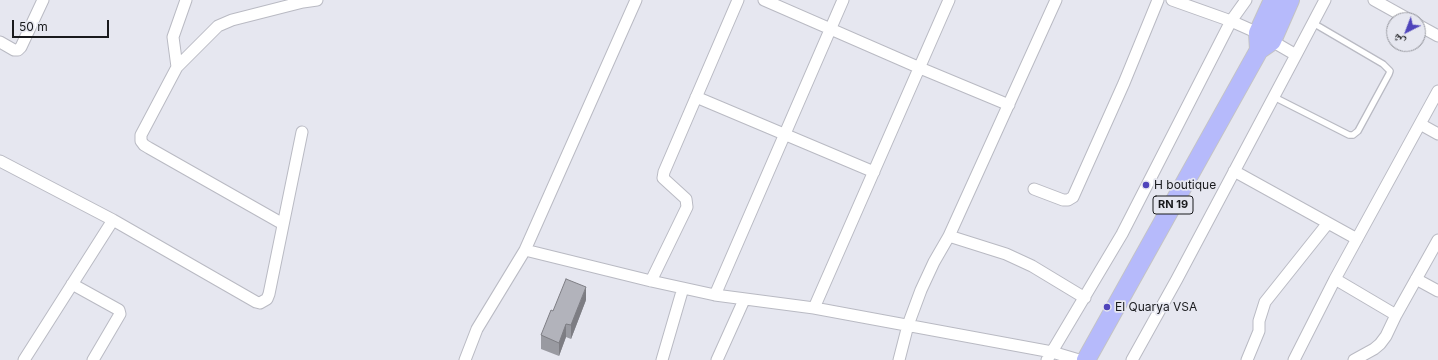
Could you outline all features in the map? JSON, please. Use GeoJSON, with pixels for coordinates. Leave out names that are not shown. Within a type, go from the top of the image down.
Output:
{"type":"FeatureCollection","features":[{"type":"Feature","properties":{"kind":"highway","name":"RN 19"},"geometry":{"type":"LineString","coordinates":[[1263,42],[1273,0]]}},
{"type":"Feature","properties":{"kind":"highway","name":"RN 19"},"geometry":{"type":"LineString","coordinates":[[1086,360],[1263,42],[1290,0]]}},
{"type":"Feature","properties":{"kind":"street"},"geometry":{"type":"LineString","coordinates":[[0,42],[14,50],[18,50],[21,47],[43,0]]}},
{"type":"Feature","properties":{"kind":"street"},"geometry":{"type":"LineString","coordinates":[[177,67],[174,37],[186,0]]}},
{"type":"Feature","properties":{"kind":"street"},"geometry":{"type":"LineString","coordinates":[[283,224],[144,145],[141,141],[141,135],[177,67],[218,26],[225,22],[303,2],[317,0]]}},
{"type":"Feature","properties":{"kind":"street"},"geometry":{"type":"LineString","coordinates":[[464,360],[477,329],[525,250],[636,0]]}},
{"type":"Feature","properties":{"kind":"street"},"geometry":{"type":"LineString","coordinates":[[651,282],[687,206],[686,199],[663,178],[663,175],[738,0]]}},
{"type":"Feature","properties":{"kind":"street"},"geometry":{"type":"LineString","coordinates":[[764,0],[1009,105]]}},
{"type":"Feature","properties":{"kind":"street"},"geometry":{"type":"LineString","coordinates":[[715,295],[843,0]]}},
{"type":"Feature","properties":{"kind":"street"},"geometry":{"type":"LineString","coordinates":[[814,308],[950,0]]}},
{"type":"Feature","properties":{"kind":"street"},"geometry":{"type":"LineString","coordinates":[[899,360],[908,325],[921,290],[934,262],[949,236],[1056,0]]}},
{"type":"Feature","properties":{"kind":"street"},"geometry":{"type":"LineString","coordinates":[[1034,189],[1063,200],[1068,200],[1073,197],[1124,84],[1158,0]]}},
{"type":"Feature","properties":{"kind":"street"},"geometry":{"type":"LineString","coordinates":[[1172,0],[1231,21],[1263,42],[1296,55]]}},
{"type":"Feature","properties":{"kind":"street"},"geometry":{"type":"LineString","coordinates":[[1050,356],[1122,234],[1231,21],[1246,0]]}},
{"type":"Feature","properties":{"kind":"street"},"geometry":{"type":"LineString","coordinates":[[1132,360],[1178,279],[1324,0]]}},
{"type":"Feature","properties":{"kind":"street"},"geometry":{"type":"LineString","coordinates":[[1374,0],[1396,12]]}},
{"type":"Feature","properties":{"kind":"street"},"geometry":{"type":"LineString","coordinates":[[1426,29],[1438,36]]}},
{"type":"Feature","properties":{"kind":"street"},"geometry":{"type":"LineString","coordinates":[[1294,360],[1438,91]]}},
{"type":"Feature","properties":{"kind":"street"},"geometry":{"type":"LineString","coordinates":[[696,97],[874,172]]}},
{"type":"Feature","properties":{"kind":"street"},"geometry":{"type":"LineString","coordinates":[[1420,124],[1438,134]]}},
{"type":"Feature","properties":{"kind":"street"},"geometry":{"type":"LineString","coordinates":[[0,161],[113,220],[260,303],[267,299],[269,294],[302,132]]}},
{"type":"Feature","properties":{"kind":"street"},"geometry":{"type":"LineString","coordinates":[[1234,171],[1357,240]]}},
{"type":"Feature","properties":{"kind":"street"},"geometry":{"type":"LineString","coordinates":[[24,360],[113,220]]}},
{"type":"Feature","properties":{"kind":"street"},"geometry":{"type":"LineString","coordinates":[[1247,360],[1259,331],[1259,321],[1265,302],[1328,223]]}},
{"type":"Feature","properties":{"kind":"street"},"geometry":{"type":"LineString","coordinates":[[949,236],[1006,254],[1032,266],[1085,298]]}},
{"type":"Feature","properties":{"kind":"street"},"geometry":{"type":"LineString","coordinates":[[1354,360],[1374,349],[1386,336],[1396,315],[1438,240]]}},
{"type":"Feature","properties":{"kind":"street"},"geometry":{"type":"LineString","coordinates":[[525,250],[651,282],[715,295],[814,308],[908,325],[1050,356],[1079,360]]}},
{"type":"Feature","properties":{"kind":"street"},"geometry":{"type":"LineString","coordinates":[[1336,279],[1396,315]]}},
{"type":"Feature","properties":{"kind":"street"},"geometry":{"type":"LineString","coordinates":[[1416,279],[1438,291]]}},
{"type":"Feature","properties":{"kind":"street"},"geometry":{"type":"LineString","coordinates":[[72,284],[119,310],[120,314],[93,360]]}},
{"type":"Feature","properties":{"kind":"street"},"geometry":{"type":"LineString","coordinates":[[662,360],[683,288]]}},
{"type":"Feature","properties":{"kind":"street"},"geometry":{"type":"LineString","coordinates":[[718,360],[744,300]]}},
{"type":"Feature","properties":{"kind":"lane"},"geometry":{"type":"LineString","coordinates":[[1274,97],[1349,135],[1353,135],[1358,131],[1390,74],[1390,71],[1383,64],[1313,23]]}},
{"type":"Feature","properties":{"kind":"building"},"geometry":{"type":"Polygon","coordinates":[[[566,279],[586,287],[571,325],[566,324],[559,343],[541,335],[566,279]]]}},
{"type":"Feature","properties":{"kind":"place","name":"H boutique"},"geometry":{"type":"Point","coordinates":[1146,185]}},
{"type":"Feature","properties":{"kind":"place","name":"El Quarya VSA"},"geometry":{"type":"Point","coordinates":[1107,307]}}]}
